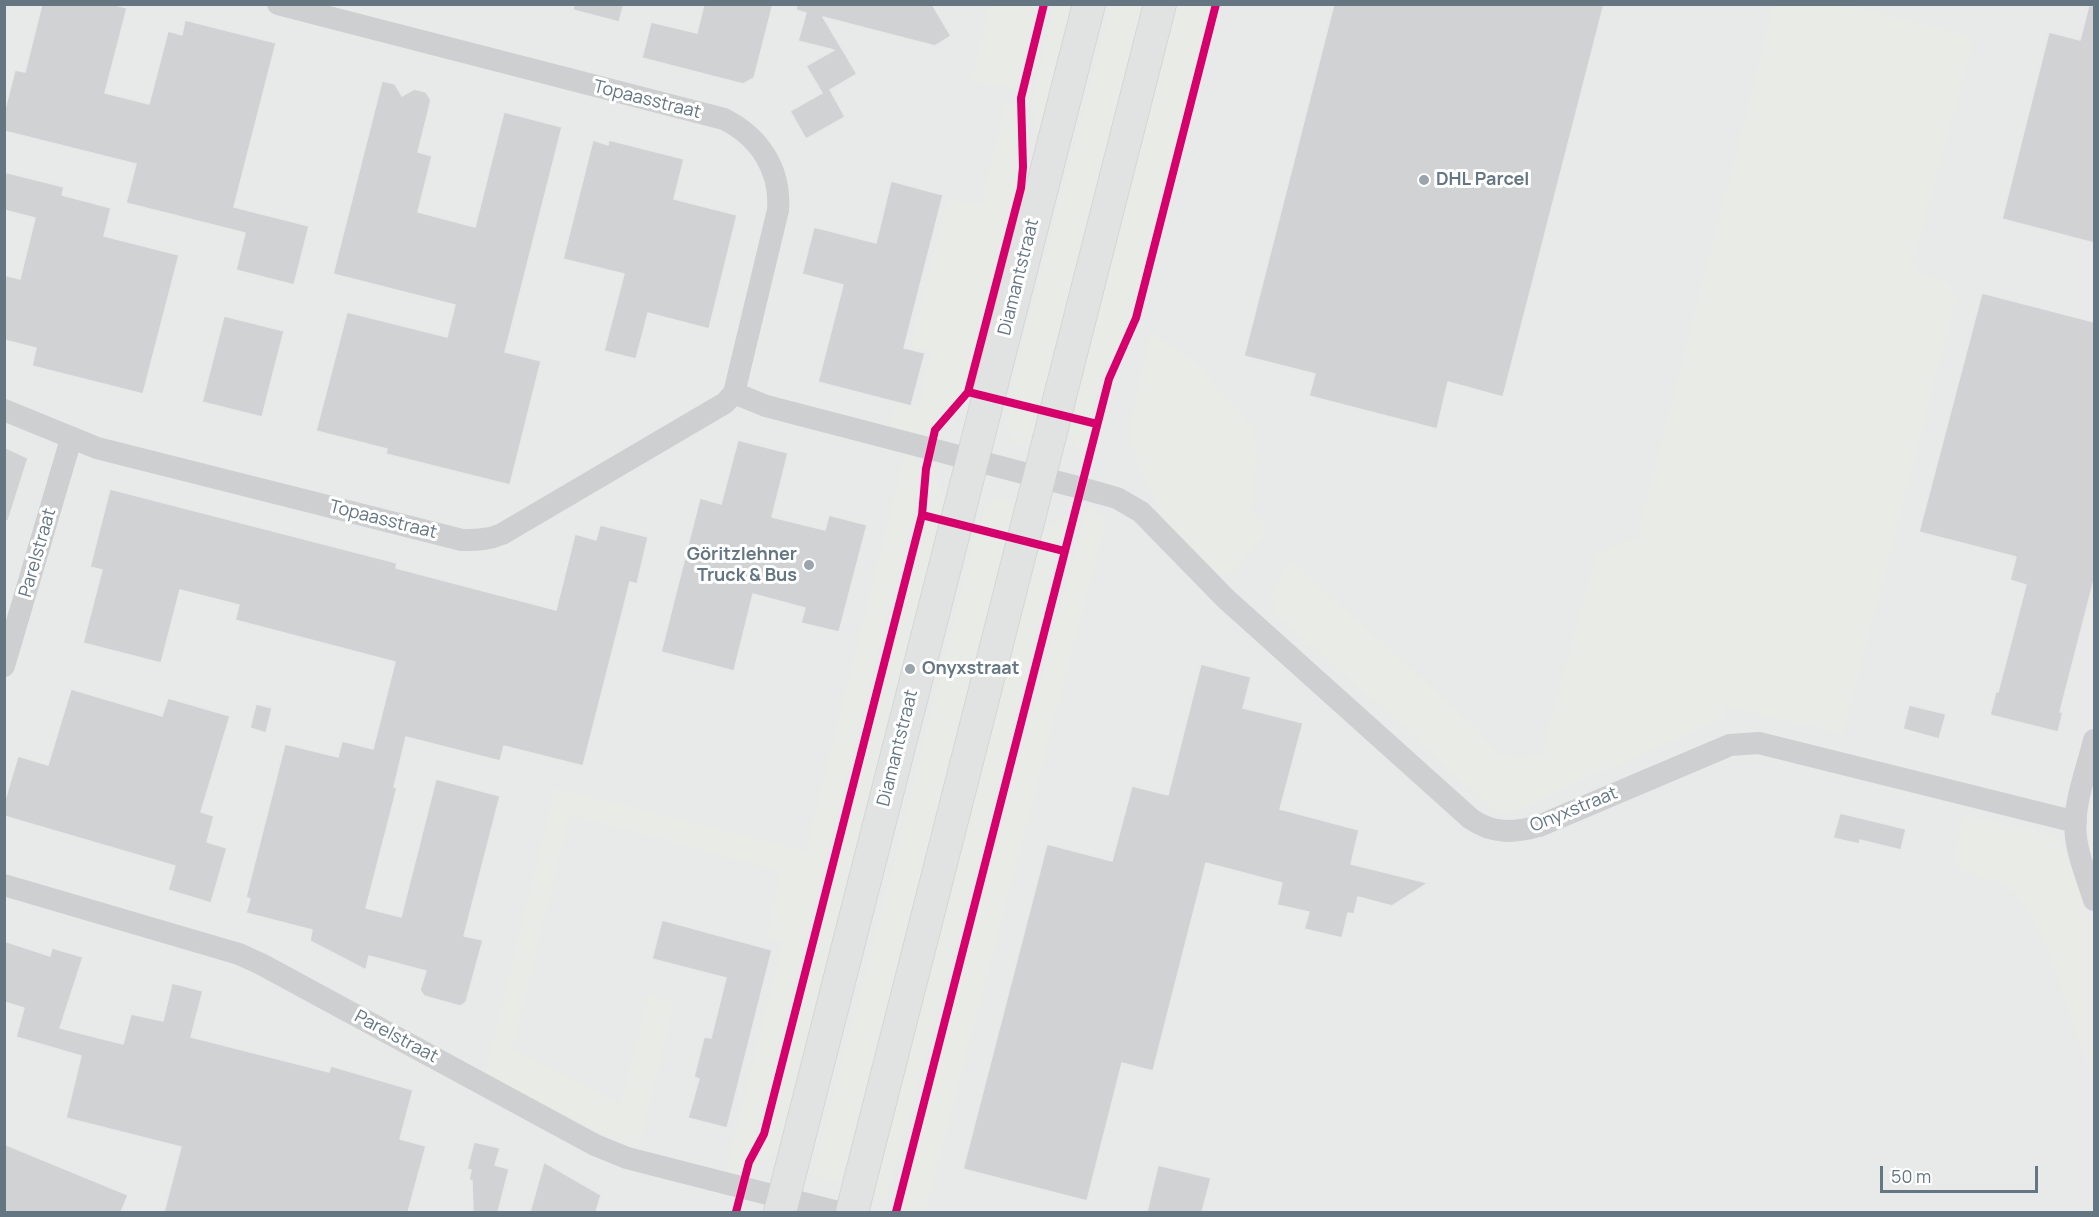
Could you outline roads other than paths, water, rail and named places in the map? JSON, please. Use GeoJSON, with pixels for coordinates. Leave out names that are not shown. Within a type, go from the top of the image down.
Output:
{"type":"FeatureCollection","features":[{"type":"Feature","properties":{"kind":"main road","name":"Diamantstraat"},"geometry":{"type":"LineString","coordinates":[[781,1206],[1089,4]]}},
{"type":"Feature","properties":{"kind":"main road"},"geometry":{"type":"LineString","coordinates":[[852,1212],[1160,4]]}},
{"type":"Feature","properties":{"kind":"street","name":"Topaasstraat"},"geometry":{"type":"LineString","coordinates":[[4,410],[97,448],[462,540],[483,540],[502,534],[725,402],[734,393],[778,210],[780,192],[776,176],[761,147],[737,126],[724,119],[278,4]]}},
{"type":"Feature","properties":{"kind":"street"},"geometry":{"type":"LineString","coordinates":[[734,393],[766,406],[972,461]]}},
{"type":"Feature","properties":{"kind":"street","name":"Parelstraat"},"geometry":{"type":"LineString","coordinates":[[4,666],[71,439]]}},
{"type":"Feature","properties":{"kind":"street","name":"Onyxstraat"},"geometry":{"type":"LineString","coordinates":[[972,461],[1116,498],[1141,512],[1226,599],[1471,819],[1491,830],[1523,830],[1539,825],[1742,742],[1759,743],[2076,822]]}},
{"type":"Feature","properties":{"kind":"street"},"geometry":{"type":"LineString","coordinates":[[2094,740],[2076,822],[2077,849],[2094,900]]}},
{"type":"Feature","properties":{"kind":"street","name":"Parelstraat"},"geometry":{"type":"LineString","coordinates":[[4,885],[239,954],[595,1145],[659,1168],[781,1206],[838,1212]]}},
{"type":"Feature","properties":{"kind":"place","name":"DHL Parcel"},"geometry":{"type":"Point","coordinates":[1424,180]}},
{"type":"Feature","properties":{"kind":"place","name":"Göritzlehner Truck & Bus"},"geometry":{"type":"Point","coordinates":[809,565]}},
{"type":"Feature","properties":{"kind":"place","name":"Onyxstraat"},"geometry":{"type":"Point","coordinates":[910,669]}}]}
